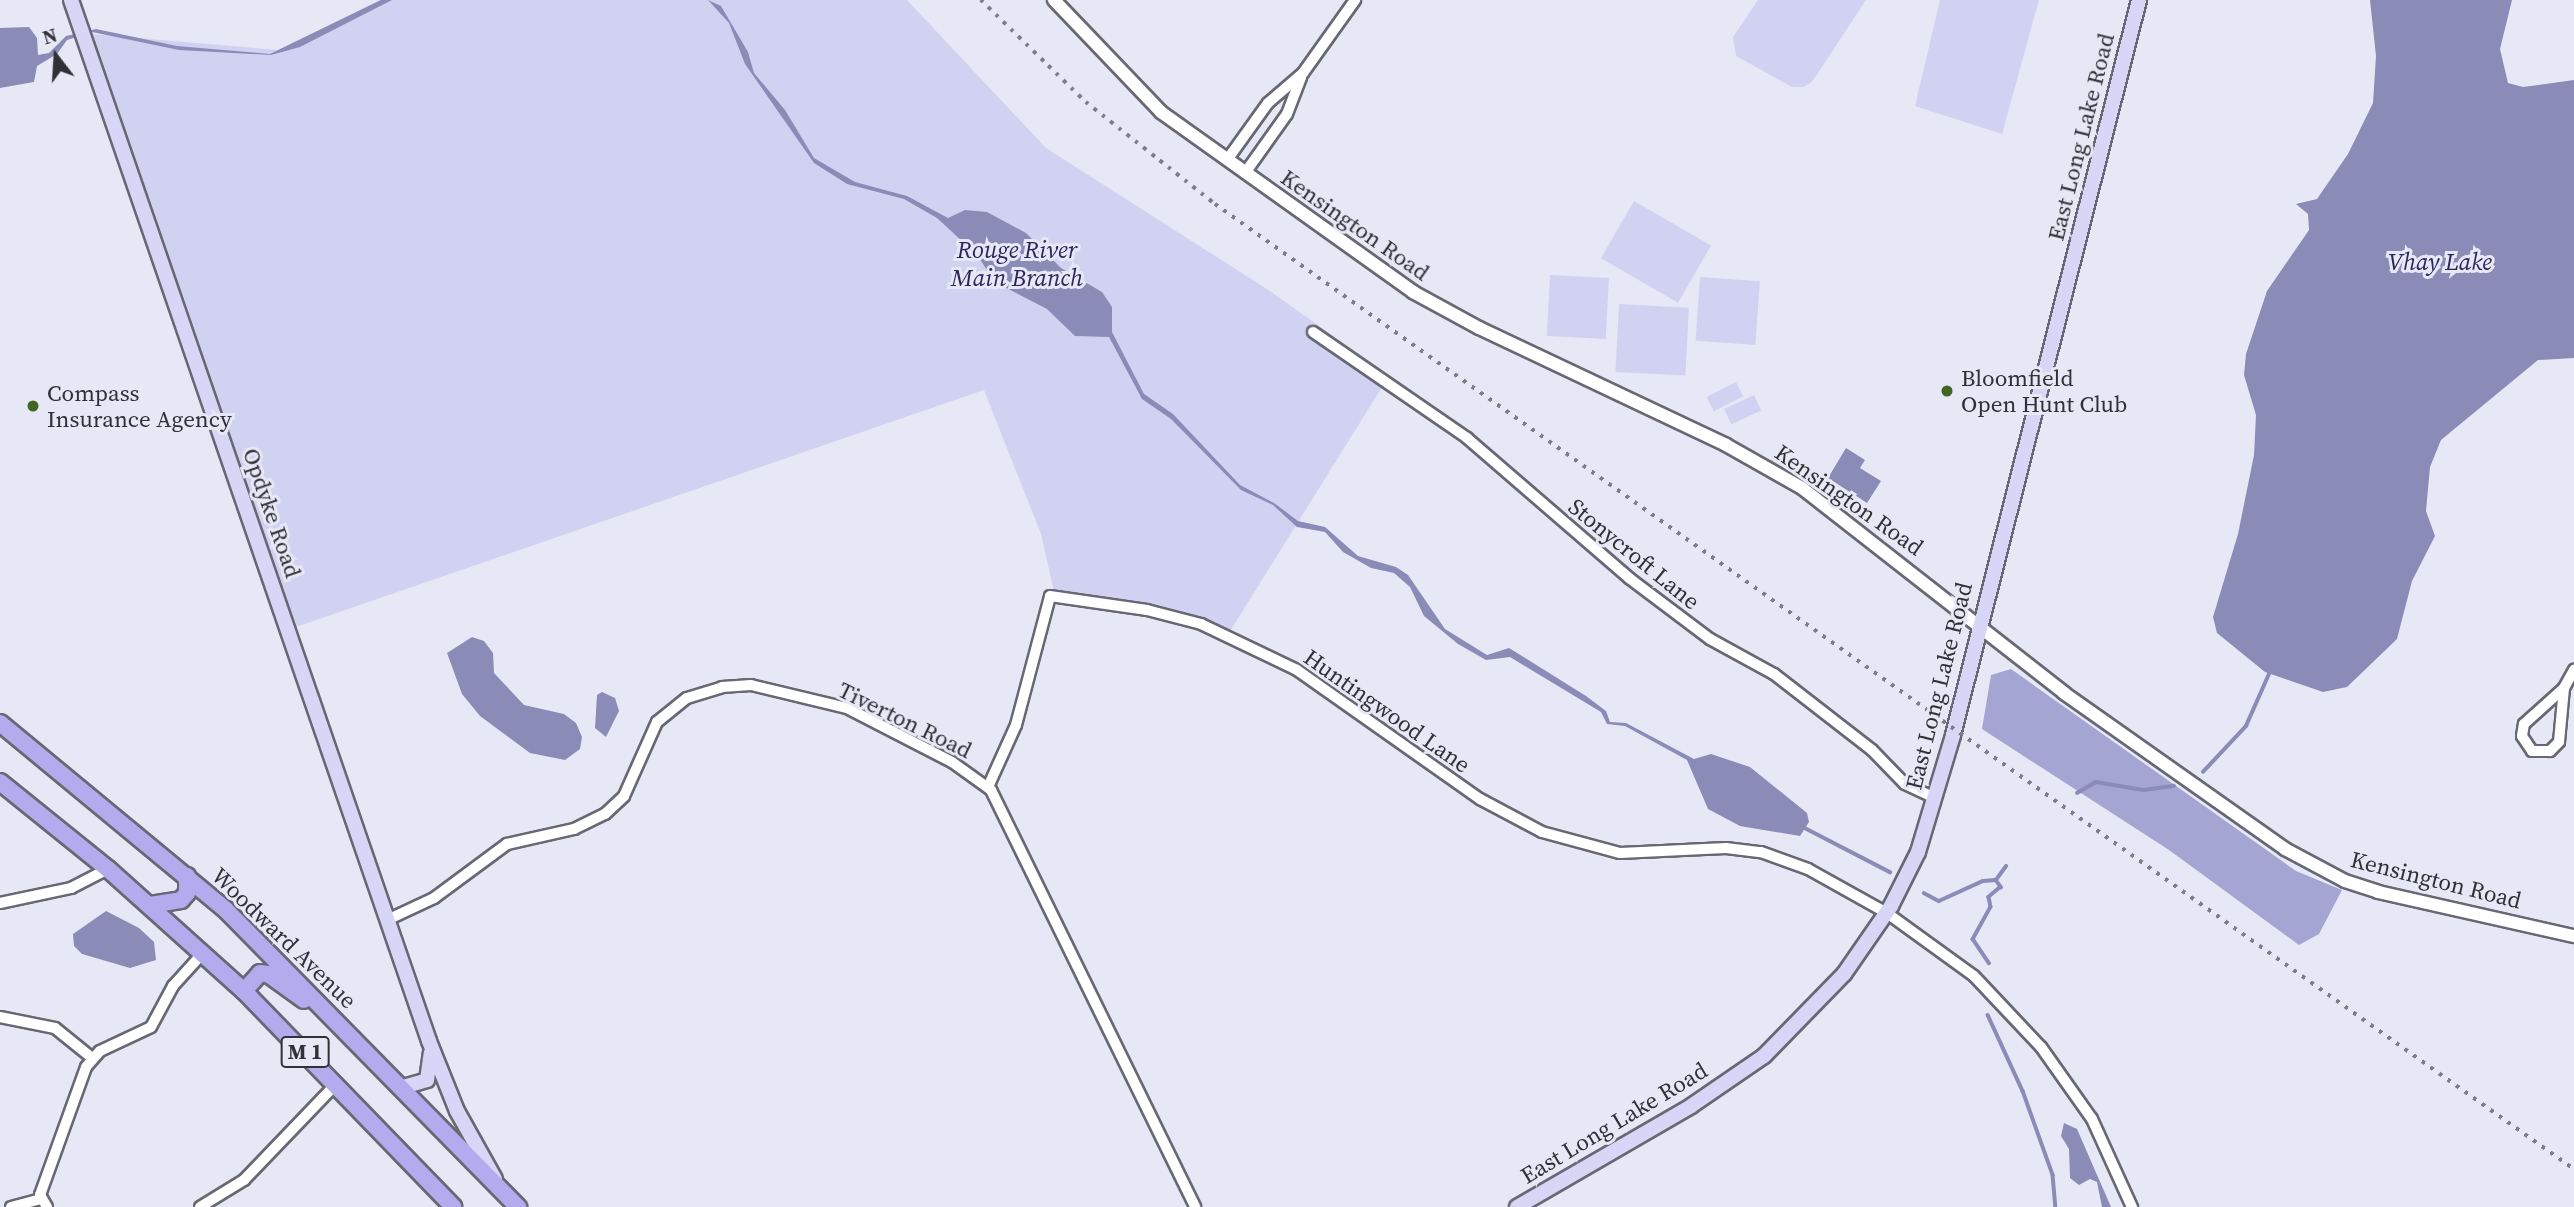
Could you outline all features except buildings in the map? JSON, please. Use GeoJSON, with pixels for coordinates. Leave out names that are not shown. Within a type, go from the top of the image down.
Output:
{"type":"FeatureCollection","features":[{"type":"Feature","properties":{"kind":"main road","name":"Opdyke Road"},"geometry":{"type":"LineString","coordinates":[[71,0],[429,1041],[457,1111],[500,1186]]}},
{"type":"Feature","properties":{"kind":"main road","name":"East Long Lake Road"},"geometry":{"type":"LineString","coordinates":[[1517,1207],[1691,1106],[1764,1056],[1844,974],[1887,913],[1917,852],[1935,798],[2139,0]]}},
{"type":"Feature","properties":{"kind":"main road","name":"Woodward Avenue"},"geometry":{"type":"LineString","coordinates":[[0,723],[187,876],[373,1057],[518,1207]]}},
{"type":"Feature","properties":{"kind":"main road","name":"M 1"},"geometry":{"type":"LineString","coordinates":[[0,782],[108,869],[244,990],[453,1207]]}},
{"type":"Feature","properties":{"kind":"main road"},"geometry":{"type":"LineString","coordinates":[[150,905],[181,900],[187,893],[187,876]]}},
{"type":"Feature","properties":{"kind":"main road"},"geometry":{"type":"LineString","coordinates":[[244,990],[260,973],[268,974],[373,1057]]}},
{"type":"Feature","properties":{"kind":"main road","name":"Opdyke Road"},"geometry":{"type":"LineString","coordinates":[[403,1087],[422,1084],[431,1074],[429,1041]]}},
{"type":"Feature","properties":{"kind":"street","name":"Kensington Road"},"geometry":{"type":"LineString","coordinates":[[1054,0],[1134,87],[1227,160],[1425,300],[1726,445],[1802,488],[2064,693],[2305,862],[2378,892],[2574,936]]}},
{"type":"Feature","properties":{"kind":"street"},"geometry":{"type":"LineString","coordinates":[[1227,160],[1268,103],[1303,73],[1355,0]]}},
{"type":"Feature","properties":{"kind":"street"},"geometry":{"type":"LineString","coordinates":[[1245,173],[1287,114],[1303,73]]}},
{"type":"Feature","properties":{"kind":"street","name":"Stonycroft Lane"},"geometry":{"type":"LineString","coordinates":[[1313,332],[1468,438],[1629,578],[1710,639],[1774,674],[1872,750],[1905,784],[1935,798]]}},
{"type":"Feature","properties":{"kind":"street","name":"Huntingwood Lane"},"geometry":{"type":"LineString","coordinates":[[988,787],[1016,726],[1050,596],[1082,600],[1165,614],[1254,647],[1297,670],[1480,799],[1555,838],[1620,853],[1726,848],[1761,852],[1808,869],[1887,913]]}},
{"type":"Feature","properties":{"kind":"street"},"geometry":{"type":"LineString","coordinates":[[2564,688],[2559,742],[2544,752],[2532,751],[2522,736],[2524,724],[2564,688],[2574,670]]}},
{"type":"Feature","properties":{"kind":"street","name":"Tiverton Road"},"geometry":{"type":"LineString","coordinates":[[387,920],[434,898],[508,844],[574,830],[605,814],[624,796],[661,718],[687,698],[722,687],[772,688],[847,708],[952,762],[988,787],[1031,866],[1195,1207]]}},
{"type":"Feature","properties":{"kind":"street"},"geometry":{"type":"LineString","coordinates":[[0,903],[71,888],[108,869]]}},
{"type":"Feature","properties":{"kind":"street"},"geometry":{"type":"LineString","coordinates":[[1887,913],[1974,976],[2041,1047],[2091,1119],[2132,1207]]}},
{"type":"Feature","properties":{"kind":"street"},"geometry":{"type":"LineString","coordinates":[[11,1207],[45,1205],[73,1098],[92,1058],[150,1027],[173,986],[202,954]]}},
{"type":"Feature","properties":{"kind":"street"},"geometry":{"type":"LineString","coordinates":[[0,1017],[55,1028],[92,1058]]}},
{"type":"Feature","properties":{"kind":"street"},"geometry":{"type":"LineString","coordinates":[[200,1207],[244,1180],[336,1084]]}},
{"type":"Feature","properties":{"kind":"shaded area"},"geometry":{"type":"Polygon","coordinates":[[[380,0],[907,0],[1046,148],[1270,291],[1389,376],[1227,636],[1194,623],[1055,596],[1041,534],[984,390],[296,627],[91,34],[278,50],[380,0]]]}},
{"type":"Feature","properties":{"kind":"shaded area"},"geometry":{"type":"Polygon","coordinates":[[[1758,0],[1866,0],[1812,82],[1803,87],[1792,87],[1736,56],[1733,37],[1758,0]]]}},
{"type":"Feature","properties":{"kind":"shaded area"},"geometry":{"type":"Polygon","coordinates":[[[1940,0],[2039,0],[2002,134],[1915,106],[1940,0]]]}},
{"type":"Feature","properties":{"kind":"shaded area"},"geometry":{"type":"Polygon","coordinates":[[[1634,201],[1711,246],[1678,303],[1601,258],[1634,201]]]}},
{"type":"Feature","properties":{"kind":"shaded area"},"geometry":{"type":"Polygon","coordinates":[[[1550,275],[1609,278],[1606,339],[1547,336],[1550,275]]]}},
{"type":"Feature","properties":{"kind":"shaded area"},"geometry":{"type":"Polygon","coordinates":[[[1700,277],[1760,281],[1755,345],[1696,341],[1700,277]]]}},
{"type":"Feature","properties":{"kind":"shaded area"},"geometry":{"type":"Polygon","coordinates":[[[1619,304],[1689,308],[1685,376],[1615,372],[1619,304]]]}},
{"type":"Feature","properties":{"kind":"shaded area"},"geometry":{"type":"Polygon","coordinates":[[[1736,382],[1743,396],[1714,411],[1707,397],[1736,382]]]}},
{"type":"Feature","properties":{"kind":"shaded area"},"geometry":{"type":"Polygon","coordinates":[[[1754,395],[1761,410],[1731,424],[1724,409],[1754,395]]]}},
{"type":"Feature","properties":{"kind":"shaded area"},"geometry":{"type":"Polygon","coordinates":[[[2011,669],[2296,871],[2342,890],[2319,934],[2299,945],[2169,850],[1982,729],[1991,675],[2011,669]]]}},
{"type":"Feature","properties":{"kind":"water"},"geometry":{"type":"Polygon","coordinates":[[[381,0],[392,0],[300,47],[271,55],[179,50],[92,32],[67,40],[57,54],[37,66],[34,82],[0,88],[0,28],[29,27],[37,38],[38,55],[49,53],[66,36],[96,29],[177,46],[270,54],[381,0]]]}},
{"type":"Feature","properties":{"kind":"water","name":"Rouge River Main Branch"},"geometry":{"type":"Polygon","coordinates":[[[708,0],[721,6],[748,52],[754,73],[785,110],[814,158],[855,182],[907,196],[948,218],[965,210],[987,212],[1026,233],[1061,268],[1102,292],[1112,307],[1112,332],[1144,394],[1173,414],[1240,485],[1274,503],[1298,521],[1325,527],[1358,556],[1396,567],[1408,575],[1445,629],[1487,655],[1509,648],[1586,696],[1606,711],[1610,722],[1626,723],[1694,759],[1711,754],[1750,767],[1807,813],[1809,822],[1800,836],[1740,826],[1708,809],[1687,760],[1625,726],[1607,724],[1601,712],[1510,657],[1486,660],[1458,644],[1424,616],[1410,587],[1394,573],[1371,568],[1343,552],[1325,532],[1297,527],[1273,505],[1241,490],[1171,419],[1142,399],[1109,337],[1075,336],[1047,309],[995,282],[977,255],[937,218],[904,199],[847,184],[814,163],[745,64],[729,23],[708,0]]]}},
{"type":"Feature","properties":{"kind":"water","name":"Vhay Lake"},"geometry":{"type":"Polygon","coordinates":[[[2370,0],[2512,0],[2500,49],[2508,83],[2523,87],[2574,80],[2574,358],[2538,360],[2441,440],[2430,467],[2426,511],[2435,536],[2412,581],[2397,639],[2347,687],[2323,692],[2265,672],[2217,633],[2213,617],[2238,534],[2254,455],[2256,415],[2244,375],[2246,354],[2267,291],[2309,230],[2308,214],[2296,204],[2317,199],[2348,154],[2373,103],[2376,56],[2370,0]]]}},
{"type":"Feature","properties":{"kind":"water"},"geometry":{"type":"Polygon","coordinates":[[[1846,448],[1865,460],[1860,468],[1881,481],[1867,503],[1828,478],[1846,448]]]}},
{"type":"Feature","properties":{"kind":"water"},"geometry":{"type":"Polygon","coordinates":[[[472,637],[484,641],[493,653],[494,673],[524,705],[564,714],[576,723],[582,737],[580,749],[565,760],[530,753],[480,716],[462,694],[447,653],[472,637]]]}},
{"type":"Feature","properties":{"kind":"water"},"geometry":{"type":"Polygon","coordinates":[[[602,692],[615,698],[619,711],[606,737],[595,728],[597,695],[602,692]]]}},
{"type":"Feature","properties":{"kind":"water"},"geometry":{"type":"Polygon","coordinates":[[[106,911],[139,928],[154,942],[156,960],[130,968],[82,954],[74,946],[73,934],[106,911]]]}},
{"type":"Feature","properties":{"kind":"water"},"geometry":{"type":"Polygon","coordinates":[[[2064,1123],[2077,1129],[2111,1207],[2102,1207],[2097,1182],[2090,1179],[2079,1185],[2070,1178],[2069,1149],[2061,1136],[2064,1123]]]}},
{"type":"Feature","properties":{"kind":"waterway"},"geometry":{"type":"LineString","coordinates":[[2203,772],[2246,726],[2269,674]]}},
{"type":"Feature","properties":{"kind":"waterway"},"geometry":{"type":"LineString","coordinates":[[2077,793],[2096,782],[2144,790],[2174,786]]}},
{"type":"Feature","properties":{"kind":"waterway","name":"Rouge River Main Branch"},"geometry":{"type":"LineString","coordinates":[[1805,828],[1890,872]]}},
{"type":"Feature","properties":{"kind":"waterway"},"geometry":{"type":"LineString","coordinates":[[1996,880],[2006,866]]}},
{"type":"Feature","properties":{"kind":"waterway","name":"Rouge River Main Branch"},"geometry":{"type":"LineString","coordinates":[[1924,893],[1939,901],[1983,881],[1996,880],[2001,887],[1989,897],[1991,907],[1973,939],[1989,963]]}},
{"type":"Feature","properties":{"kind":"waterway","name":"Rouge River Main Branch"},"geometry":{"type":"LineString","coordinates":[[1988,1015],[2023,1091],[2053,1175],[2056,1207]]}},
{"type":"Feature","properties":{"kind":"railway"},"geometry":{"type":"LineString","coordinates":[[981,0],[1086,102],[1215,204],[2574,1169]]}},
{"type":"Feature","properties":{"kind":"place","name":"Bloomfield Open Hunt Club"},"geometry":{"type":"Point","coordinates":[1947,391]}},
{"type":"Feature","properties":{"kind":"place","name":"Compass Insurance Agency"},"geometry":{"type":"Point","coordinates":[33,406]}}]}
